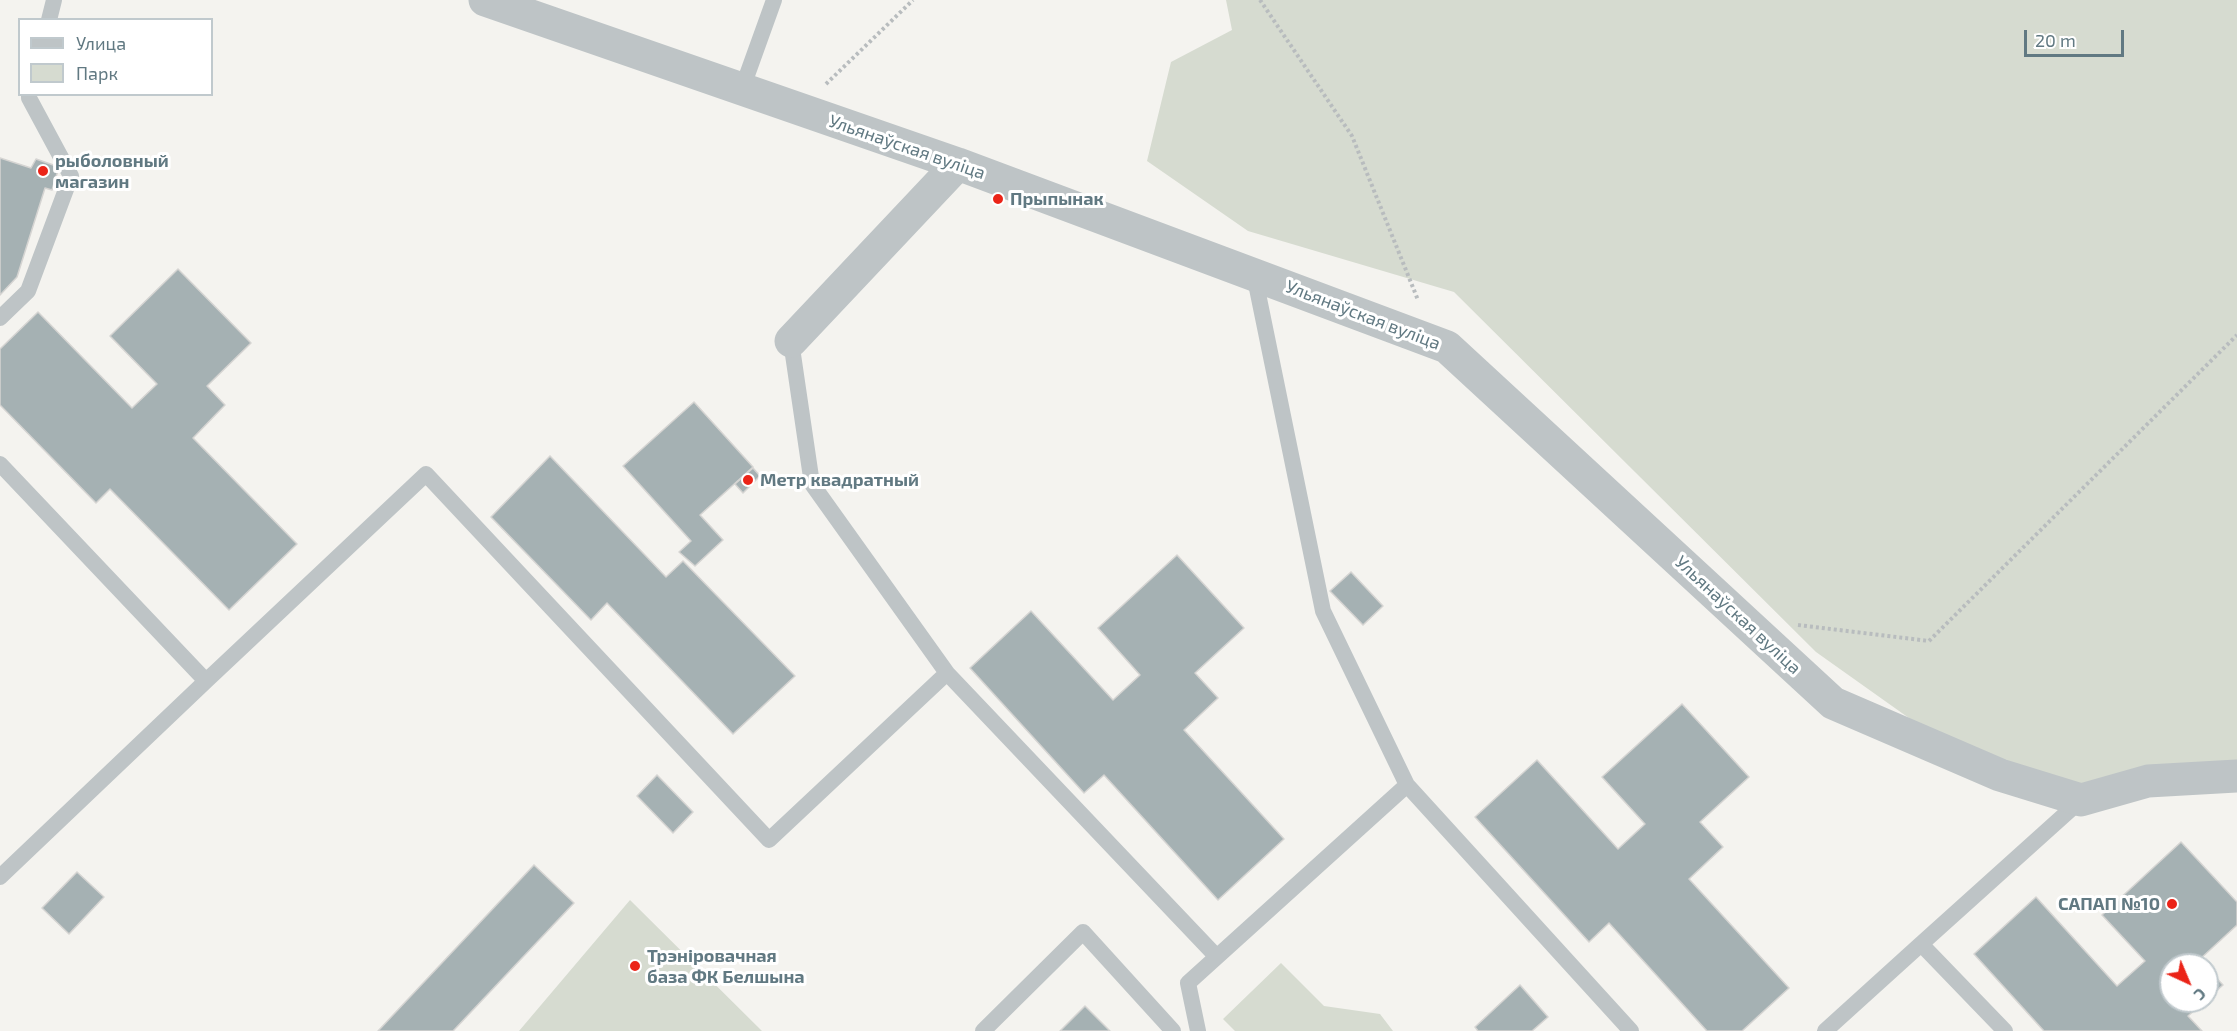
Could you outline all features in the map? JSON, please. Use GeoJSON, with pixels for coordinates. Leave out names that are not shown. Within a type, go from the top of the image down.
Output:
{"type":"FeatureCollection","features":[{"type":"Feature","properties":{"kind":"street","name":"Ульянаўская вуліца"},"geometry":{"type":"LineString","coordinates":[[485,0],[958,164],[1447,347],[1833,703],[2000,775],[2081,800]]}},
{"type":"Feature","properties":{"kind":"street"},"geometry":{"type":"LineString","coordinates":[[791,341],[958,164]]}},
{"type":"Feature","properties":{"kind":"street"},"geometry":{"type":"LineString","coordinates":[[2081,800],[2148,781],[2236,777]]}},
{"type":"Feature","properties":{"kind":"lane"},"geometry":{"type":"LineString","coordinates":[[50,18],[54,0]]}},
{"type":"Feature","properties":{"kind":"lane"},"geometry":{"type":"LineString","coordinates":[[742,89],[774,0]]}},
{"type":"Feature","properties":{"kind":"lane"},"geometry":{"type":"LineString","coordinates":[[0,318],[28,291],[71,176],[28,96]]}},
{"type":"Feature","properties":{"kind":"lane"},"geometry":{"type":"LineString","coordinates":[[1254,274],[1323,611],[1407,785],[1631,1031]]}},
{"type":"Feature","properties":{"kind":"lane"},"geometry":{"type":"LineString","coordinates":[[791,341],[812,484],[947,673],[1217,957]]}},
{"type":"Feature","properties":{"kind":"lane"},"geometry":{"type":"LineString","coordinates":[[0,464],[206,681]]}},
{"type":"Feature","properties":{"kind":"lane"},"geometry":{"type":"LineString","coordinates":[[0,877],[426,474],[769,840],[947,673]]}},
{"type":"Feature","properties":{"kind":"lane"},"geometry":{"type":"LineString","coordinates":[[1198,1031],[1188,983],[1407,785]]}},
{"type":"Feature","properties":{"kind":"lane"},"geometry":{"type":"LineString","coordinates":[[1825,1031],[2081,800]]}},
{"type":"Feature","properties":{"kind":"lane"},"geometry":{"type":"LineString","coordinates":[[983,1031],[1083,932],[1173,1031]]}},
{"type":"Feature","properties":{"kind":"lane"},"geometry":{"type":"LineString","coordinates":[[1921,944],[2005,1031]]}},
{"type":"Feature","properties":{"kind":"path"},"geometry":{"type":"LineString","coordinates":[[799,109],[913,0]]}},
{"type":"Feature","properties":{"kind":"path"},"geometry":{"type":"LineString","coordinates":[[1260,0],[1352,136],[1435,343]]}},
{"type":"Feature","properties":{"kind":"path"},"geometry":{"type":"LineString","coordinates":[[1741,618],[1929,641],[2237,335]]}},
{"type":"Feature","properties":{"kind":"green space"},"geometry":{"type":"Polygon","coordinates":[[[1226,0],[2237,0],[2237,781],[2057,791],[1923,728],[1816,652],[1454,292],[1248,231],[1147,161],[1171,62],[1232,30],[1226,0]]]}},
{"type":"Feature","properties":{"kind":"green space","name":"Трэніровачная база ФК Белшына"},"geometry":{"type":"Polygon","coordinates":[[[630,900],[762,1031],[519,1031],[630,900]]]}},
{"type":"Feature","properties":{"kind":"green space"},"geometry":{"type":"Polygon","coordinates":[[[1281,963],[1324,1006],[1380,1014],[1393,1031],[1235,1031],[1223,1019],[1281,963]]]}},
{"type":"Feature","properties":{"kind":"building"},"geometry":{"type":"Polygon","coordinates":[[[0,158],[31,168],[36,159],[59,167],[52,190],[45,188],[17,277],[0,295],[0,158]]]}},
{"type":"Feature","properties":{"kind":"building"},"geometry":{"type":"Polygon","coordinates":[[[178,269],[251,343],[207,386],[225,405],[193,438],[297,544],[229,610],[110,489],[96,503],[0,405],[0,349],[38,312],[132,408],[157,384],[110,336],[178,269]]]}},
{"type":"Feature","properties":{"kind":"building"},"geometry":{"type":"Polygon","coordinates":[[[694,402],[753,467],[700,515],[723,540],[695,566],[679,552],[691,541],[623,466],[694,402]]]}},
{"type":"Feature","properties":{"kind":"building"},"geometry":{"type":"Polygon","coordinates":[[[550,456],[666,577],[683,561],[795,676],[733,734],[607,603],[591,620],[491,517],[550,456]]]}},
{"type":"Feature","properties":{"kind":"building","name":"Метр квадратный"},"geometry":{"type":"Polygon","coordinates":[[[753,468],[760,476],[743,493],[735,484],[753,468]]]}},
{"type":"Feature","properties":{"kind":"building"},"geometry":{"type":"Polygon","coordinates":[[[1177,555],[1244,628],[1195,673],[1218,698],[1184,730],[1284,839],[1218,900],[1104,775],[1084,793],[970,668],[1031,611],[1113,700],[1140,675],[1098,628],[1177,555]]]}},
{"type":"Feature","properties":{"kind":"building"},"geometry":{"type":"Polygon","coordinates":[[[1351,572],[1383,606],[1363,625],[1330,591],[1351,572]]]}},
{"type":"Feature","properties":{"kind":"building"},"geometry":{"type":"Polygon","coordinates":[[[1682,704],[1749,777],[1700,822],[1723,847],[1689,879],[1789,988],[1742,1031],[1707,1031],[1609,923],[1589,942],[1475,817],[1537,760],[1618,849],[1645,824],[1602,777],[1682,704]]]}},
{"type":"Feature","properties":{"kind":"building"},"geometry":{"type":"Polygon","coordinates":[[[657,775],[693,812],[673,833],[637,796],[657,775]]]}},
{"type":"Feature","properties":{"kind":"building"},"geometry":{"type":"Polygon","coordinates":[[[2181,842],[2237,902],[2237,925],[2207,953],[2159,953],[2159,1013],[2191,1013],[2188,1016],[2202,1031],[2044,1031],[1974,954],[2036,897],[2117,986],[2145,961],[2102,915],[2181,842]]]}},
{"type":"Feature","properties":{"kind":"building"},"geometry":{"type":"Polygon","coordinates":[[[534,865],[574,903],[453,1031],[378,1031],[534,865]]]}},
{"type":"Feature","properties":{"kind":"building"},"geometry":{"type":"Polygon","coordinates":[[[77,872],[104,897],[69,934],[42,908],[77,872]]]}},
{"type":"Feature","properties":{"kind":"building"},"geometry":{"type":"Polygon","coordinates":[[[1520,985],[1548,1017],[1532,1031],[1478,1031],[1475,1027],[1520,985]]]}},
{"type":"Feature","properties":{"kind":"building"},"geometry":{"type":"Polygon","coordinates":[[[1085,1006],[1110,1031],[1060,1031],[1085,1006]]]}},
{"type":"Feature","properties":{"kind":"place","name":"рыболовный магазин"},"geometry":{"type":"Point","coordinates":[43,171]}},
{"type":"Feature","properties":{"kind":"place","name":"Прыпынак"},"geometry":{"type":"Point","coordinates":[998,199]}},
{"type":"Feature","properties":{"kind":"place","name":"Метр квадратный"},"geometry":{"type":"Point","coordinates":[748,480]}},
{"type":"Feature","properties":{"kind":"place","name":"САПАП №10"},"geometry":{"type":"Point","coordinates":[2172,904]}},
{"type":"Feature","properties":{"kind":"place","name":"Трэніровачная база ФК Белшына"},"geometry":{"type":"Point","coordinates":[635,966]}}]}
